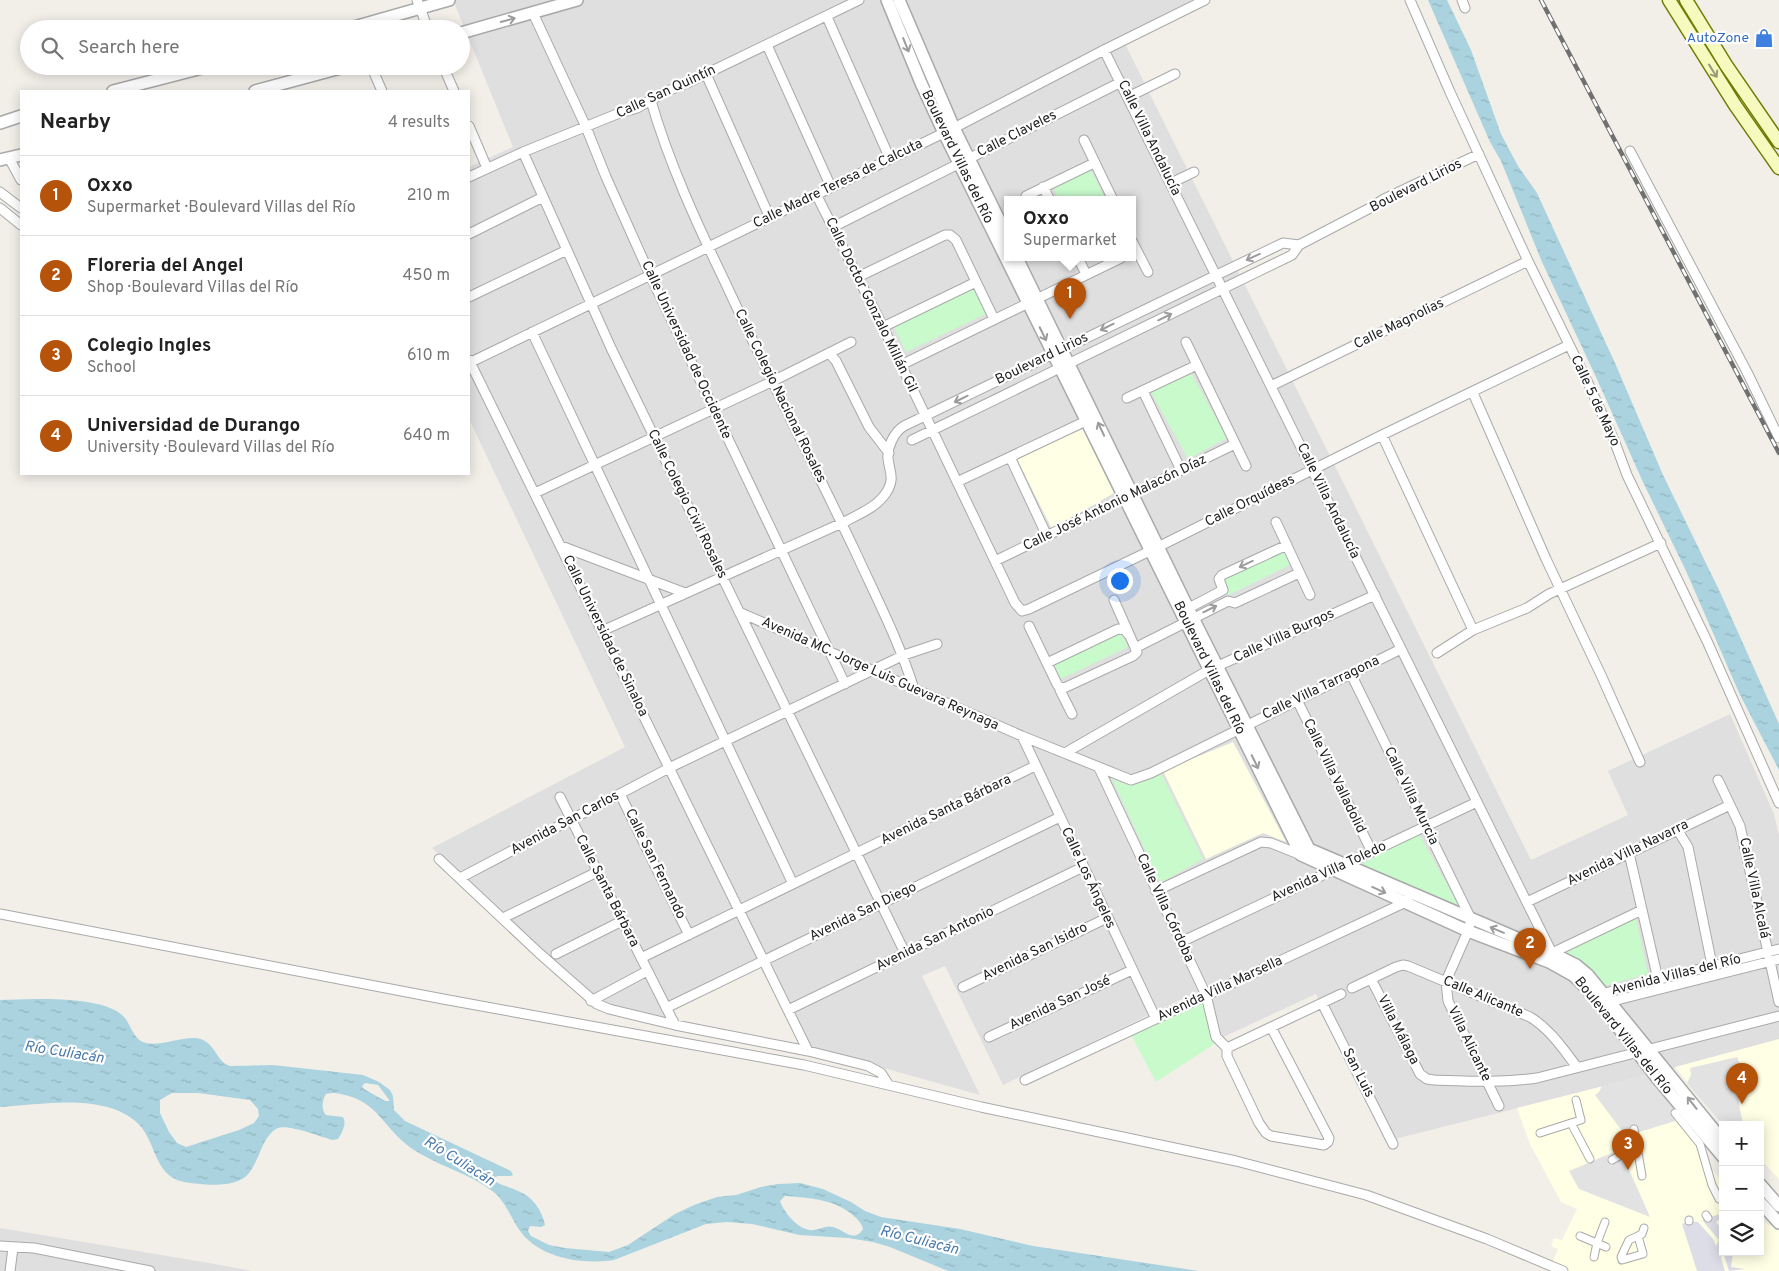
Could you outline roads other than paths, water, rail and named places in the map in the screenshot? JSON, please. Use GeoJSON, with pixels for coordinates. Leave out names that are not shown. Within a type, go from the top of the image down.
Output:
{"type":"FeatureCollection","features":[{"type":"Feature","properties":{"kind":"main road"},"geometry":{"type":"LineString","coordinates":[[1669,0],[1735,105],[1779,168]]}},
{"type":"Feature","properties":{"kind":"main road"},"geometry":{"type":"LineString","coordinates":[[1686,0],[1726,65],[1779,142]]}},
{"type":"Feature","properties":{"kind":"main road"},"geometry":{"type":"LineString","coordinates":[[1687,30],[1699,22]]}},
{"type":"Feature","properties":{"kind":"street"},"geometry":{"type":"LineString","coordinates":[[373,20],[418,4],[449,0]]}},
{"type":"Feature","properties":{"kind":"street"},"geometry":{"type":"LineString","coordinates":[[470,30],[577,0]]}},
{"type":"Feature","properties":{"kind":"street","name":"Calle San Quintín"},"geometry":{"type":"LineString","coordinates":[[470,176],[523,152],[617,114],[638,108],[665,92],[827,17],[859,0]]}},
{"type":"Feature","properties":{"kind":"street","name":"Boulevard Villas del Río"},"geometry":{"type":"LineString","coordinates":[[887,0],[922,83],[949,130],[1004,243]]}},
{"type":"Feature","properties":{"kind":"street","name":"Boulevard Villas del Río"},"geometry":{"type":"LineString","coordinates":[[899,0],[949,130]]}},
{"type":"Feature","properties":{"kind":"street","name":"Calle Madre Teresa de Calcuta"},"geometry":{"type":"LineString","coordinates":[[470,362],[949,130],[1204,0]]}},
{"type":"Feature","properties":{"kind":"street","name":"Calle 5 de Mayo"},"geometry":{"type":"LineString","coordinates":[[1410,0],[1528,261],[1610,431],[1627,475],[1662,543],[1708,641],[1779,803]]}},
{"type":"Feature","properties":{"kind":"street"},"geometry":{"type":"LineString","coordinates":[[418,4],[424,20]]}},
{"type":"Feature","properties":{"kind":"street","name":"Calle Universidad de Occidente"},"geometry":{"type":"LineString","coordinates":[[533,13],[586,127],[606,177],[650,274],[845,684]]}},
{"type":"Feature","properties":{"kind":"street"},"geometry":{"type":"LineString","coordinates":[[827,17],[890,159]]}},
{"type":"Feature","properties":{"kind":"street"},"geometry":{"type":"LineString","coordinates":[[767,45],[831,187]]}},
{"type":"Feature","properties":{"kind":"street","name":"Calle Villa Andalucía"},"geometry":{"type":"LineString","coordinates":[[1104,50],[1527,902],[1550,957]]}},
{"type":"Feature","properties":{"kind":"street"},"geometry":{"type":"LineString","coordinates":[[706,74],[770,218]]}},
{"type":"Feature","properties":{"kind":"street"},"geometry":{"type":"LineString","coordinates":[[1128,97],[1175,74]]}},
{"type":"Feature","properties":{"kind":"street"},"geometry":{"type":"LineString","coordinates":[[117,90],[175,75]]}},
{"type":"Feature","properties":{"kind":"street"},"geometry":{"type":"LineString","coordinates":[[259,90],[315,75]]}},
{"type":"Feature","properties":{"kind":"street"},"geometry":{"type":"LineString","coordinates":[[375,75],[382,90]]}},
{"type":"Feature","properties":{"kind":"street"},"geometry":{"type":"LineString","coordinates":[[447,75],[454,90]]}},
{"type":"Feature","properties":{"kind":"street","name":"Calle Claveles"},"geometry":{"type":"LineString","coordinates":[[833,227],[1121,82]]}},
{"type":"Feature","properties":{"kind":"street","name":"Calle Colegio Nacional Rosales"},"geometry":{"type":"LineString","coordinates":[[651,101],[675,169],[708,247],[771,382],[842,523],[904,655],[914,690]]}},
{"type":"Feature","properties":{"kind":"street"},"geometry":{"type":"LineString","coordinates":[[0,123],[20,116]]}},
{"type":"Feature","properties":{"kind":"street"},"geometry":{"type":"LineString","coordinates":[[470,128],[487,168]]}},
{"type":"Feature","properties":{"kind":"street"},"geometry":{"type":"LineString","coordinates":[[1084,140],[1111,196]]}},
{"type":"Feature","properties":{"kind":"street"},"geometry":{"type":"LineString","coordinates":[[1630,151],[1747,372],[1779,438]]}},
{"type":"Feature","properties":{"kind":"street","name":"Calle Colegio Civil Rosales"},"geometry":{"type":"LineString","coordinates":[[523,152],[591,304],[654,437],[905,953]]}},
{"type":"Feature","properties":{"kind":"street","name":"Boulevard Lirios"},"geometry":{"type":"LineString","coordinates":[[912,440],[1292,255],[1299,245],[1384,199],[1479,154]]}},
{"type":"Feature","properties":{"kind":"street"},"geometry":{"type":"LineString","coordinates":[[20,155],[5,159],[20,179]]}},
{"type":"Feature","properties":{"kind":"street","name":"Boulevard Villas del Río"},"geometry":{"type":"LineString","coordinates":[[964,161],[1004,231]]}},
{"type":"Feature","properties":{"kind":"street"},"geometry":{"type":"LineString","coordinates":[[1026,196],[1094,163]]}},
{"type":"Feature","properties":{"kind":"street"},"geometry":{"type":"LineString","coordinates":[[1171,183],[1194,172]]}},
{"type":"Feature","properties":{"kind":"street"},"geometry":{"type":"LineString","coordinates":[[1044,188],[1048,196]]}},
{"type":"Feature","properties":{"kind":"street"},"geometry":{"type":"LineString","coordinates":[[0,192],[20,207]]}},
{"type":"Feature","properties":{"kind":"street","name":"Calle Doctor Gonzalo Millán Gil"},"geometry":{"type":"LineString","coordinates":[[816,194],[932,430]]}},
{"type":"Feature","properties":{"kind":"street"},"geometry":{"type":"LineString","coordinates":[[470,234],[544,197]]}},
{"type":"Feature","properties":{"kind":"street"},"geometry":{"type":"LineString","coordinates":[[0,208],[20,224]]}},
{"type":"Feature","properties":{"kind":"street"},"geometry":{"type":"LineString","coordinates":[[858,278],[945,235],[950,235],[956,240],[994,319]]}},
{"type":"Feature","properties":{"kind":"street","name":"Boulevard Lirios"},"geometry":{"type":"LineString","coordinates":[[888,453],[898,429],[1283,243],[1299,245]]}},
{"type":"Feature","properties":{"kind":"street"},"geometry":{"type":"LineString","coordinates":[[470,297],[567,250]]}},
{"type":"Feature","properties":{"kind":"street"},"geometry":{"type":"LineString","coordinates":[[1136,253],[1148,272]]}},
{"type":"Feature","properties":{"kind":"street","name":"Boulevard Villas del Río"},"geometry":{"type":"LineString","coordinates":[[1013,261],[1213,668],[1309,849],[1346,865],[1468,931],[1576,965],[1588,975],[1601,999],[1636,1052],[1719,1152]]}},
{"type":"Feature","properties":{"kind":"street","name":"Boulevard Villas del Río"},"geometry":{"type":"LineString","coordinates":[[1018,261],[1032,300]]}},
{"type":"Feature","properties":{"kind":"street"},"geometry":{"type":"LineString","coordinates":[[1080,261],[1086,274]]}},
{"type":"Feature","properties":{"kind":"street"},"geometry":{"type":"LineString","coordinates":[[901,364],[1114,261]]}},
{"type":"Feature","properties":{"kind":"street","name":"Calle Magnolias"},"geometry":{"type":"LineString","coordinates":[[1271,386],[1528,261]]}},
{"type":"Feature","properties":{"kind":"street"},"geometry":{"type":"LineString","coordinates":[[883,327],[976,282]]}},
{"type":"Feature","properties":{"kind":"street"},"geometry":{"type":"LineString","coordinates":[[532,332],[793,884]]}},
{"type":"Feature","properties":{"kind":"street"},"geometry":{"type":"LineString","coordinates":[[535,493],[771,382],[851,342]]}},
{"type":"Feature","properties":{"kind":"street"},"geometry":{"type":"LineString","coordinates":[[1186,342],[1246,466]]}},
{"type":"Feature","properties":{"kind":"street","name":"Calle Orquídeas"},"geometry":{"type":"LineString","coordinates":[[995,561],[1015,603],[1020,610],[1026,610],[1155,549],[1382,435],[1473,393],[1569,345]]}},
{"type":"Feature","properties":{"kind":"street"},"geometry":{"type":"LineString","coordinates":[[602,631],[842,523],[875,505],[886,493],[892,475],[888,453],[869,427],[836,361],[829,353]]}},
{"type":"Feature","properties":{"kind":"street","name":"Calle Universidad de Sinaloa"},"geometry":{"type":"LineString","coordinates":[[470,364],[808,1051]]}},
{"type":"Feature","properties":{"kind":"street","name":"Boulevard Villas del Río"},"geometry":{"type":"LineString","coordinates":[[1065,365],[1086,421],[1128,496]]}},
{"type":"Feature","properties":{"kind":"street"},"geometry":{"type":"LineString","coordinates":[[1127,398],[1197,365]]}},
{"type":"Feature","properties":{"kind":"street"},"geometry":{"type":"LineString","coordinates":[[1143,390],[1181,470]]}},
{"type":"Feature","properties":{"kind":"street"},"geometry":{"type":"LineString","coordinates":[[1473,393],[1640,762]]}},
{"type":"Feature","properties":{"kind":"street"},"geometry":{"type":"LineString","coordinates":[[957,482],[1086,421]]}},
{"type":"Feature","properties":{"kind":"street"},"geometry":{"type":"LineString","coordinates":[[932,430],[995,561]]}},
{"type":"Feature","properties":{"kind":"street"},"geometry":{"type":"LineString","coordinates":[[1382,435],[1473,630]]}},
{"type":"Feature","properties":{"kind":"street","name":"Calle José Antonio Malacón Díaz"},"geometry":{"type":"LineString","coordinates":[[995,561],[1235,444]]}},
{"type":"Feature","properties":{"kind":"street"},"geometry":{"type":"LineString","coordinates":[[1010,457],[1048,536]]}},
{"type":"Feature","properties":{"kind":"street"},"geometry":{"type":"LineString","coordinates":[[1276,522],[1310,595]]}},
{"type":"Feature","properties":{"kind":"street"},"geometry":{"type":"LineString","coordinates":[[1437,653],[1473,630],[1527,608],[1550,594],[1662,543]]}},
{"type":"Feature","properties":{"kind":"street"},"geometry":{"type":"LineString","coordinates":[[1135,648],[1223,590],[1218,579],[1222,575],[1287,545]]}},
{"type":"Feature","properties":{"kind":"street"},"geometry":{"type":"LineString","coordinates":[[561,546],[685,594]]}},
{"type":"Feature","properties":{"kind":"street"},"geometry":{"type":"LineString","coordinates":[[1187,615],[1228,601],[1235,603],[1300,572]]}},
{"type":"Feature","properties":{"kind":"street","name":"Calle Villa Burgos"},"geometry":{"type":"LineString","coordinates":[[1064,753],[1213,668],[1375,594]]}},
{"type":"Feature","properties":{"kind":"street"},"geometry":{"type":"LineString","coordinates":[[1072,714],[1060,690],[1133,656],[1137,652],[1114,600]]}},
{"type":"Feature","properties":{"kind":"street","name":"Avenida MC. Jorge Luis Guevara Reynaga"},"geometry":{"type":"LineString","coordinates":[[739,612],[1022,736]]}},
{"type":"Feature","properties":{"kind":"street"},"geometry":{"type":"LineString","coordinates":[[1029,626],[1047,663],[1064,687]]}},
{"type":"Feature","properties":{"kind":"street"},"geometry":{"type":"LineString","coordinates":[[1047,663],[1118,629],[1125,630],[1128,634]]}},
{"type":"Feature","properties":{"kind":"street","name":"Avenida San Carlos"},"geometry":{"type":"LineString","coordinates":[[460,878],[669,768],[904,655],[937,644]]}},
{"type":"Feature","properties":{"kind":"street","name":"Calle Villa Tarragona"},"geometry":{"type":"LineString","coordinates":[[1022,736],[1127,779],[1135,779],[1401,649]]}},
{"type":"Feature","properties":{"kind":"street","name":"Calle Villa Murcia"},"geometry":{"type":"LineString","coordinates":[[1351,674],[1471,919]]}},
{"type":"Feature","properties":{"kind":"street","name":"Calle Villa Valladolid"},"geometry":{"type":"LineString","coordinates":[[1297,700],[1372,852]]}},
{"type":"Feature","properties":{"kind":"street","name":"Boulevard Villas del Río"},"geometry":{"type":"LineString","coordinates":[[1243,727],[1301,855],[1334,870],[1408,898],[1471,919],[1550,957]]}},
{"type":"Feature","properties":{"kind":"street","name":"Calle Los Ángeles"},"geometry":{"type":"LineString","coordinates":[[1022,736],[1156,1019]]}},
{"type":"Feature","properties":{"kind":"street","name":"Avenida Santa Bárbara"},"geometry":{"type":"LineString","coordinates":[[793,884],[1036,766]]}},
{"type":"Feature","properties":{"kind":"street","name":"Calle Villa Córdoba"},"geometry":{"type":"LineString","coordinates":[[1100,768],[1206,996],[1216,1037],[1227,1048],[1227,1056],[1259,1123],[1270,1136],[1319,1146],[1324,1145],[1328,1142],[1329,1138],[1271,1027]]}},
{"type":"Feature","properties":{"kind":"street","name":"Calle Villa Alcalá"},"geometry":{"type":"LineString","coordinates":[[1718,780],[1740,826],[1772,957],[1779,1002]]}},
{"type":"Feature","properties":{"kind":"street","name":"Calle San Fernando"},"geometry":{"type":"LineString","coordinates":[[620,794],[689,934]]}},
{"type":"Feature","properties":{"kind":"street","name":"Calle Santa Bárbara"},"geometry":{"type":"LineString","coordinates":[[560,797],[675,1025]]}},
{"type":"Feature","properties":{"kind":"street","name":"Avenida Villa Toledo"},"geometry":{"type":"LineString","coordinates":[[1180,942],[1477,802]]}},
{"type":"Feature","properties":{"kind":"street","name":"Avenida Villa Navarra"},"geometry":{"type":"LineString","coordinates":[[1527,902],[1730,805]]}},
{"type":"Feature","properties":{"kind":"street","name":"Avenida San Diego"},"geometry":{"type":"LineString","coordinates":[[666,1008],[1060,817]]}},
{"type":"Feature","properties":{"kind":"street"},"geometry":{"type":"LineString","coordinates":[[1677,829],[1688,847],[1715,975]]}},
{"type":"Feature","properties":{"kind":"street"},"geometry":{"type":"LineString","coordinates":[[1156,891],[1261,842],[1272,843],[1301,855]]}},
{"type":"Feature","properties":{"kind":"street"},"geometry":{"type":"LineString","coordinates":[[1629,853],[1660,989]]}},
{"type":"Feature","properties":{"kind":"street"},"geometry":{"type":"LineString","coordinates":[[439,858],[591,1000],[609,1009],[675,1025],[808,1051],[876,1069],[883,1075],[888,1084]]}},
{"type":"Feature","properties":{"kind":"street","name":"Avenida San Antonio"},"geometry":{"type":"LineString","coordinates":[[788,1010],[1083,867]]}},
{"type":"Feature","properties":{"kind":"street"},"geometry":{"type":"LineString","coordinates":[[503,918],[597,872]]}},
{"type":"Feature","properties":{"kind":"street","name":"Calle Santa Bárbara"},"geometry":{"type":"LineString","coordinates":[[641,958],[793,884]]}},
{"type":"Feature","properties":{"kind":"street","name":"Avenida Villa Marsella"},"geometry":{"type":"LineString","coordinates":[[1025,1080],[1206,996],[1408,898]]}},
{"type":"Feature","properties":{"kind":"street"},"geometry":{"type":"LineString","coordinates":[[1550,957],[1642,910]]}},
{"type":"Feature","properties":{"kind":"street"},"geometry":{"type":"LineString","coordinates":[[0,914],[443,1000],[804,1065],[981,1107],[1065,1123],[1236,1161],[1366,1195],[1487,1239],[1563,1271]]}},
{"type":"Feature","properties":{"kind":"street","name":"Avenida San Isidro"},"geometry":{"type":"LineString","coordinates":[[963,986],[1107,918]]}},
{"type":"Feature","properties":{"kind":"street"},"geometry":{"type":"LineString","coordinates":[[1446,981],[1468,931],[1471,919]]}},
{"type":"Feature","properties":{"kind":"street"},"geometry":{"type":"LineString","coordinates":[[556,954],[622,921]]}},
{"type":"Feature","properties":{"kind":"street","name":"Avenida Villas del Río"},"geometry":{"type":"LineString","coordinates":[[1601,999],[1658,979],[1712,966],[1772,957],[1779,949]]}},
{"type":"Feature","properties":{"kind":"street"},"geometry":{"type":"LineString","coordinates":[[1601,999],[1660,989],[1715,975],[1772,957]]}},
{"type":"Feature","properties":{"kind":"street","name":"Calle Alicante"},"geometry":{"type":"LineString","coordinates":[[1352,988],[1403,966],[1446,981],[1542,1024],[1577,1067]]}},
{"type":"Feature","properties":{"kind":"street","name":"Avenida San José"},"geometry":{"type":"LineString","coordinates":[[989,1037],[1132,970]]}},
{"type":"Feature","properties":{"kind":"street"},"geometry":{"type":"LineString","coordinates":[[591,1000],[647,971]]}},
{"type":"Feature","properties":{"kind":"street","name":"Villa Málaga"},"geometry":{"type":"LineString","coordinates":[[1371,979],[1420,1074],[1427,1078],[1488,1082]]}},
{"type":"Feature","properties":{"kind":"street","name":"Villa Alicante"},"geometry":{"type":"LineString","coordinates":[[1446,981],[1448,1000],[1499,1106]]}},
{"type":"Feature","properties":{"kind":"street"},"geometry":{"type":"LineString","coordinates":[[1227,1048],[1341,994]]}},
{"type":"Feature","properties":{"kind":"street","name":"Boulevard Villas del Río"},"geometry":{"type":"LineString","coordinates":[[1601,999],[1648,1049],[1719,1136]]}},
{"type":"Feature","properties":{"kind":"street","name":"San Luis"},"geometry":{"type":"LineString","coordinates":[[1322,1003],[1393,1144]]}},
{"type":"Feature","properties":{"kind":"street"},"geometry":{"type":"LineString","coordinates":[[1488,1082],[1528,1080],[1779,1016]]}},
{"type":"Feature","properties":{"kind":"street"},"geometry":{"type":"LineString","coordinates":[[1540,1133],[1583,1118],[1576,1100]]}},
{"type":"Feature","properties":{"kind":"street"},"geometry":{"type":"LineString","coordinates":[[1675,1113],[1700,1144],[1712,1185],[1719,1199]]}},
{"type":"Feature","properties":{"kind":"street"},"geometry":{"type":"LineString","coordinates":[[1571,1123],[1590,1159]]}},
{"type":"Feature","properties":{"kind":"street"},"geometry":{"type":"LineString","coordinates":[[1634,1129],[1642,1176]]}},
{"type":"Feature","properties":{"kind":"street"},"geometry":{"type":"LineString","coordinates":[[1612,1160],[1636,1146]]}},
{"type":"Feature","properties":{"kind":"street"},"geometry":{"type":"LineString","coordinates":[[1764,1189],[1779,1206]]}},
{"type":"Feature","properties":{"kind":"street"},"geometry":{"type":"LineString","coordinates":[[1764,1206],[1779,1222]]}},
{"type":"Feature","properties":{"kind":"street"},"geometry":{"type":"LineString","coordinates":[[1594,1257],[1606,1222]]}},
{"type":"Feature","properties":{"kind":"street"},"geometry":{"type":"LineString","coordinates":[[1638,1236],[1642,1234],[1644,1228]]}},
{"type":"Feature","properties":{"kind":"street"},"geometry":{"type":"LineString","coordinates":[[1580,1236],[1606,1247]]}},
{"type":"Feature","properties":{"kind":"street"},"geometry":{"type":"LineString","coordinates":[[0,1246],[34,1248],[150,1271]]}},
{"type":"Feature","properties":{"kind":"street"},"geometry":{"type":"LineString","coordinates":[[10,1271],[13,1248]]}},
{"type":"Feature","properties":{"kind":"water"},"geometry":{"type":"Polygon","coordinates":[[[1428,0],[1447,0],[1471,50],[1501,134],[1518,166],[1537,193],[1615,363],[1663,475],[1720,592],[1779,724],[1779,770],[1740,695],[1686,571],[1542,262],[1501,161],[1490,142],[1428,0]]]}},
{"type":"Feature","properties":{"kind":"water","name":"Río Culiacán"},"geometry":{"type":"Polygon","coordinates":[[[56,999],[95,1003],[117,1011],[127,1021],[135,1036],[146,1043],[153,1044],[197,1038],[211,1046],[222,1061],[230,1066],[273,1065],[363,1075],[379,1082],[390,1090],[393,1096],[394,1110],[405,1121],[511,1171],[513,1175],[497,1176],[495,1181],[523,1193],[536,1204],[545,1225],[541,1227],[530,1226],[528,1231],[531,1236],[549,1245],[609,1252],[628,1245],[675,1214],[694,1205],[717,1197],[736,1195],[761,1187],[800,1183],[823,1189],[865,1211],[881,1217],[960,1229],[1033,1246],[1199,1271],[948,1271],[873,1242],[848,1238],[799,1235],[752,1224],[727,1222],[706,1224],[614,1260],[574,1260],[548,1253],[536,1246],[518,1228],[505,1205],[495,1193],[475,1180],[411,1148],[366,1104],[336,1093],[326,1094],[323,1108],[326,1115],[343,1117],[344,1125],[338,1139],[333,1140],[290,1128],[278,1128],[267,1138],[253,1167],[244,1178],[236,1182],[219,1185],[184,1182],[166,1172],[141,1127],[134,1120],[120,1112],[104,1106],[87,1103],[51,1103],[0,1107],[0,1000],[56,999]],[[365,1083],[362,1086],[364,1089],[385,1101],[390,1101],[378,1085],[365,1083]],[[172,1093],[160,1100],[160,1113],[169,1132],[177,1143],[186,1147],[239,1130],[254,1123],[259,1116],[258,1109],[250,1100],[198,1093],[172,1093]],[[785,1196],[780,1201],[793,1221],[803,1228],[814,1230],[826,1227],[837,1228],[852,1235],[860,1233],[863,1229],[855,1217],[840,1206],[822,1200],[785,1196]]]}},
{"type":"Feature","properties":{"kind":"railway"},"geometry":{"type":"LineString","coordinates":[[1541,0],[1779,453]]}},
{"type":"Feature","properties":{"kind":"place","name":"AutoZone"},"geometry":{"type":"Point","coordinates":[1764,38]}},
{"type":"Feature","properties":{"kind":"place","name":"Oxxo"},"geometry":{"type":"Point","coordinates":[1070,319]}},
{"type":"Feature","properties":{"kind":"place","name":"Floreria del Angel"},"geometry":{"type":"Point","coordinates":[1530,969]}},
{"type":"Feature","properties":{"kind":"place","name":"Universidad de Durango"},"geometry":{"type":"Point","coordinates":[1742,1104]}},
{"type":"Feature","properties":{"kind":"place","name":"Colegio Ingles"},"geometry":{"type":"Point","coordinates":[1628,1170]}}]}
